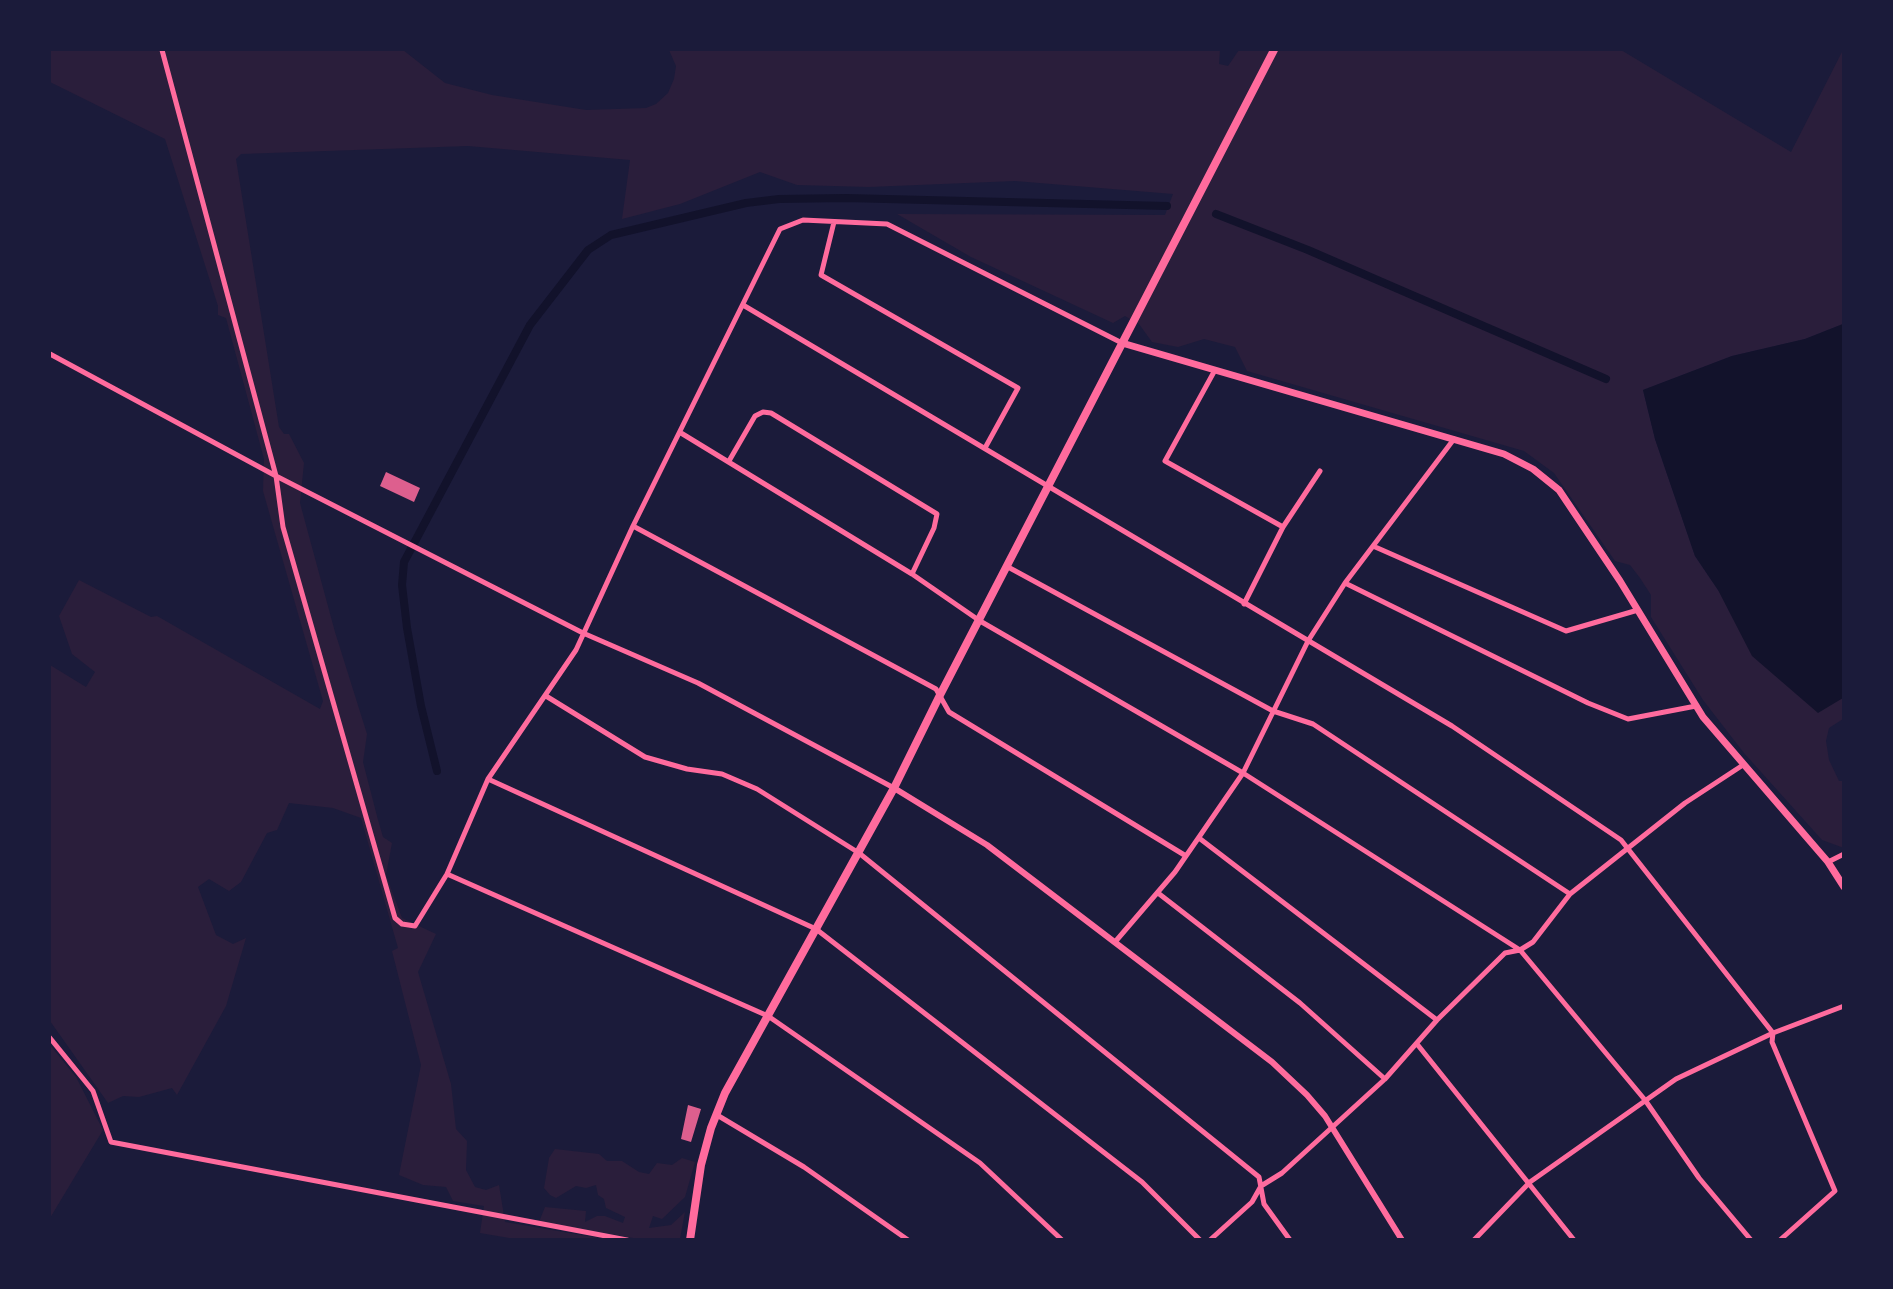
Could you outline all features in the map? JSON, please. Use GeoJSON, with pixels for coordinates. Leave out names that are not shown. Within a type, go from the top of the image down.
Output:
{"type":"FeatureCollection","features":[{"type":"Feature","properties":{"kind":"main road"},"geometry":{"type":"LineString","coordinates":[[690,1239],[702,1165],[725,1093],[894,788],[939,695],[980,621],[1274,50]]}},
{"type":"Feature","properties":{"kind":"main road"},"geometry":{"type":"LineString","coordinates":[[1122,344],[1504,453],[1533,469],[1559,490],[1638,610],[1696,706],[1743,765],[1828,862],[1844,887]]}},
{"type":"Feature","properties":{"kind":"street"},"geometry":{"type":"LineString","coordinates":[[162,50],[276,476],[283,528],[395,918],[402,924],[415,926],[447,874],[488,779],[576,650],[633,525],[681,433],[780,230],[803,220],[887,224],[1122,344]]}},
{"type":"Feature","properties":{"kind":"street"},"geometry":{"type":"LineString","coordinates":[[834,222],[821,275],[1018,388],[985,448]]}},
{"type":"Feature","properties":{"kind":"street"},"geometry":{"type":"LineString","coordinates":[[743,305],[1452,726],[1629,847],[1773,1033],[1772,1042],[1835,1191],[1780,1239]]}},
{"type":"Feature","properties":{"kind":"street"},"geometry":{"type":"LineString","coordinates":[[50,354],[276,476],[425,553],[583,633],[698,683],[894,788],[987,845],[1272,1062],[1307,1095],[1325,1116],[1402,1239]]}},
{"type":"Feature","properties":{"kind":"street"},"geometry":{"type":"LineString","coordinates":[[1215,370],[1165,461],[1283,527]]}},
{"type":"Feature","properties":{"kind":"street"},"geometry":{"type":"LineString","coordinates":[[729,461],[756,416],[763,412],[771,413],[937,514],[934,528],[912,574]]}},
{"type":"Feature","properties":{"kind":"street"},"geometry":{"type":"LineString","coordinates":[[681,433],[912,574],[980,621],[1243,773],[1520,950],[1645,1100],[1699,1178],[1750,1239]]}},
{"type":"Feature","properties":{"kind":"street"},"geometry":{"type":"LineString","coordinates":[[1115,942],[1158,893],[1243,773],[1308,642],[1345,583],[1454,439]]}},
{"type":"Feature","properties":{"kind":"street"},"geometry":{"type":"LineString","coordinates":[[1244,604],[1283,527],[1320,471]]}},
{"type":"Feature","properties":{"kind":"street"},"geometry":{"type":"LineString","coordinates":[[633,525],[936,689],[949,712],[1186,856]]}},
{"type":"Feature","properties":{"kind":"street"},"geometry":{"type":"LineString","coordinates":[[1373,546],[1566,631],[1638,610]]}},
{"type":"Feature","properties":{"kind":"street"},"geometry":{"type":"LineString","coordinates":[[1008,567],[1273,711],[1313,724],[1570,894]]}},
{"type":"Feature","properties":{"kind":"street"},"geometry":{"type":"LineString","coordinates":[[1345,583],[1588,703],[1628,719],[1696,706]]}},
{"type":"Feature","properties":{"kind":"street"},"geometry":{"type":"LineString","coordinates":[[546,696],[645,757],[687,769],[722,774],[757,789],[859,853],[1259,1176],[1264,1204],[1290,1239]]}},
{"type":"Feature","properties":{"kind":"street"},"geometry":{"type":"LineString","coordinates":[[1210,1239],[1252,1202],[1261,1186],[1282,1173],[1385,1078],[1437,1020],[1505,953],[1520,950],[1533,942],[1570,894],[1685,803],[1743,765]]}},
{"type":"Feature","properties":{"kind":"street"},"geometry":{"type":"LineString","coordinates":[[488,779],[816,929],[1142,1182],[1200,1239]]}},
{"type":"Feature","properties":{"kind":"street"},"geometry":{"type":"LineString","coordinates":[[1199,838],[1437,1020]]}},
{"type":"Feature","properties":{"kind":"street"},"geometry":{"type":"LineString","coordinates":[[1828,862],[1844,854]]}},
{"type":"Feature","properties":{"kind":"street"},"geometry":{"type":"LineString","coordinates":[[447,874],[768,1016],[980,1163],[1062,1239]]}},
{"type":"Feature","properties":{"kind":"street"},"geometry":{"type":"LineString","coordinates":[[1158,893],[1300,1003],[1385,1078]]}},
{"type":"Feature","properties":{"kind":"street"},"geometry":{"type":"LineString","coordinates":[[1474,1239],[1530,1182],[1676,1079],[1773,1033],[1844,1006]]}},
{"type":"Feature","properties":{"kind":"street"},"geometry":{"type":"LineString","coordinates":[[50,1038],[93,1091],[111,1142],[627,1239]]}},
{"type":"Feature","properties":{"kind":"street"},"geometry":{"type":"LineString","coordinates":[[1417,1044],[1574,1239]]}},
{"type":"Feature","properties":{"kind":"street"},"geometry":{"type":"LineString","coordinates":[[717,1115],[804,1167],[908,1239]]}},
{"type":"Feature","properties":{"kind":"shaded area"},"geometry":{"type":"Polygon","coordinates":[[[50,50],[403,50],[445,83],[492,95],[586,110],[646,108],[656,104],[668,93],[674,79],[676,66],[669,50],[1220,50],[1219,64],[1228,66],[1239,50],[1621,50],[1791,152],[1843,50],[1843,324],[1805,339],[1732,356],[1643,390],[1655,439],[1695,556],[1718,590],[1831,703],[1843,698],[1843,719],[1829,728],[1826,741],[1829,760],[1839,781],[1843,781],[1844,848],[1822,840],[1744,753],[1703,700],[1651,617],[1651,595],[1640,578],[1630,565],[1615,561],[1554,473],[1524,451],[1247,371],[1235,347],[1204,339],[1178,347],[1152,342],[1139,324],[1125,316],[1113,323],[971,257],[897,214],[1165,215],[1173,194],[1015,181],[869,187],[797,185],[760,172],[680,204],[622,219],[630,160],[468,146],[241,154],[236,159],[279,427],[284,434],[289,434],[304,463],[300,503],[335,632],[367,734],[363,762],[378,820],[383,837],[392,843],[386,875],[402,918],[436,934],[418,972],[451,1084],[456,1129],[467,1141],[466,1170],[475,1187],[486,1190],[499,1185],[505,1222],[605,1239],[515,1239],[480,1233],[484,1206],[453,1201],[446,1187],[423,1185],[399,1175],[421,1065],[392,951],[398,948],[361,818],[333,808],[289,803],[277,830],[267,833],[241,882],[229,891],[209,879],[198,887],[216,935],[233,944],[246,938],[226,1006],[177,1095],[172,1088],[139,1097],[123,1096],[108,1103],[50,1021],[50,665],[86,687],[95,672],[72,654],[59,616],[79,580],[151,617],[157,616],[320,709],[323,701],[263,491],[264,459],[226,318],[218,315],[218,306],[165,139],[50,82],[50,50]]]}},
{"type":"Feature","properties":{"kind":"shaded area"},"geometry":{"type":"Polygon","coordinates":[[[1843,324],[1843,698],[1818,713],[1752,656],[1718,590],[1695,556],[1655,439],[1643,390],[1732,356],[1805,339],[1843,324]]]}},
{"type":"Feature","properties":{"kind":"shaded area"},"geometry":{"type":"Polygon","coordinates":[[[50,1045],[76,1077],[103,1130],[50,1218],[50,1045]]]}},
{"type":"Feature","properties":{"kind":"shaded area"},"geometry":{"type":"Polygon","coordinates":[[[555,1149],[599,1154],[607,1161],[622,1161],[639,1172],[649,1174],[657,1163],[672,1165],[682,1158],[695,1162],[685,1197],[662,1219],[653,1216],[649,1228],[671,1225],[685,1212],[680,1239],[639,1239],[539,1222],[545,1207],[586,1211],[585,1222],[597,1216],[605,1216],[623,1223],[625,1217],[606,1208],[604,1199],[598,1195],[596,1185],[586,1188],[576,1186],[556,1198],[550,1195],[544,1188],[549,1158],[555,1149]]]}},
{"type":"Feature","properties":{"kind":"building"},"geometry":{"type":"Polygon","coordinates":[[[386,472],[420,488],[414,502],[380,486],[386,472]]]}},
{"type":"Feature","properties":{"kind":"building"},"geometry":{"type":"Polygon","coordinates":[[[688,1105],[701,1109],[691,1142],[681,1139],[688,1105]]]}},
{"type":"Feature","properties":{"kind":"waterway"},"geometry":{"type":"LineString","coordinates":[[437,771],[421,706],[407,628],[402,585],[404,562],[530,325],[588,250],[611,235],[746,203],[779,199],[846,198],[1167,206]]}},
{"type":"Feature","properties":{"kind":"waterway"},"geometry":{"type":"LineString","coordinates":[[1216,214],[1308,250],[1606,379]]}}]}
